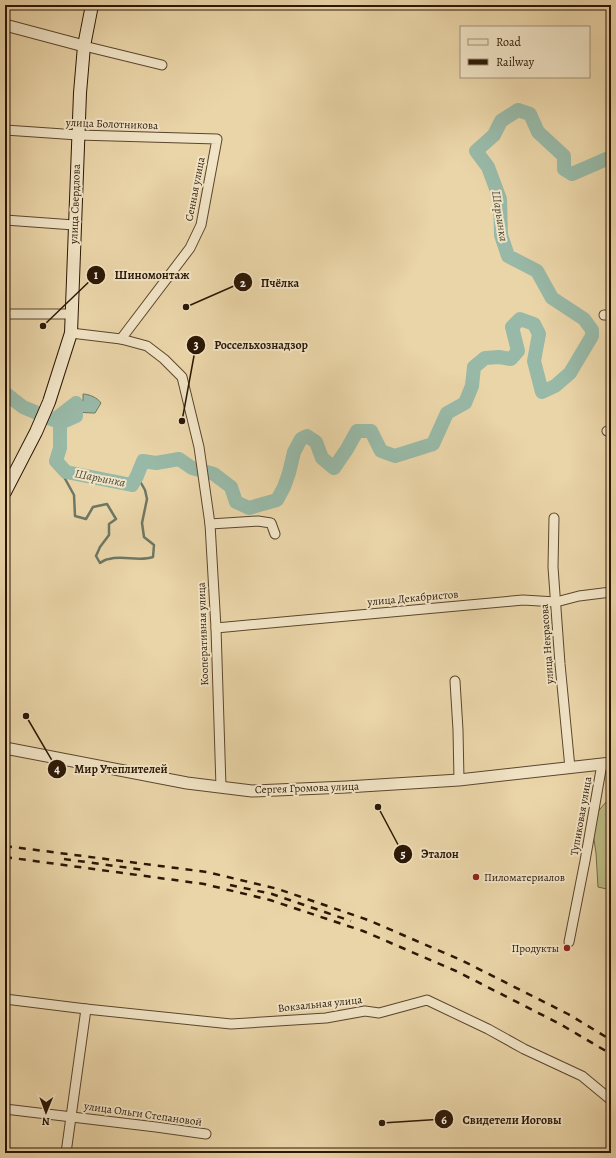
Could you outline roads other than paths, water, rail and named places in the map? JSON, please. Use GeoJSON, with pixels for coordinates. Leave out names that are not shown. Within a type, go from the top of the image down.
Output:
{"type":"FeatureCollection","features":[{"type":"Feature","properties":{"kind":"main road","name":"улица Свердлова"},"geometry":{"type":"LineString","coordinates":[[5,492],[36,432],[49,402],[70,333],[80,93],[84,46],[92,5]]}},
{"type":"Feature","properties":{"kind":"street"},"geometry":{"type":"LineString","coordinates":[[5,24],[84,46],[162,65]]}},
{"type":"Feature","properties":{"kind":"street","name":"улица Болотникова"},"geometry":{"type":"LineString","coordinates":[[5,130],[78,135],[217,139]]}},
{"type":"Feature","properties":{"kind":"street","name":"Сенная улица"},"geometry":{"type":"LineString","coordinates":[[121,339],[190,248],[201,225],[217,139]]}},
{"type":"Feature","properties":{"kind":"street"},"geometry":{"type":"LineString","coordinates":[[5,220],[74,225]]}},
{"type":"Feature","properties":{"kind":"street"},"geometry":{"type":"LineString","coordinates":[[5,314],[70,314]]}},
{"type":"Feature","properties":{"kind":"street","name":"Кооперативная улица"},"geometry":{"type":"LineString","coordinates":[[70,333],[121,339],[147,346],[164,359],[182,377],[199,447],[210,524],[216,628],[221,787]]}},
{"type":"Feature","properties":{"kind":"street","name":"улица Некрасова"},"geometry":{"type":"LineString","coordinates":[[554,518],[553,567],[570,768]]}},
{"type":"Feature","properties":{"kind":"street"},"geometry":{"type":"LineString","coordinates":[[210,524],[258,521],[270,523],[275,534]]}},
{"type":"Feature","properties":{"kind":"street","name":"улица Декабристов"},"geometry":{"type":"LineString","coordinates":[[216,628],[523,600],[556,602],[579,596],[611,592]]}},
{"type":"Feature","properties":{"kind":"street"},"geometry":{"type":"LineString","coordinates":[[455,681],[459,780]]}},
{"type":"Feature","properties":{"kind":"street","name":"Сергея Громова улица"},"geometry":{"type":"LineString","coordinates":[[5,748],[188,783],[252,791],[459,780],[607,764]]}},
{"type":"Feature","properties":{"kind":"street","name":"Тупиковая улица"},"geometry":{"type":"LineString","coordinates":[[569,942],[585,861],[607,764]]}},
{"type":"Feature","properties":{"kind":"street","name":"Вокзальная улица"},"geometry":{"type":"LineString","coordinates":[[5,1000],[231,1024],[326,1018],[365,1011],[379,1013],[427,1000],[488,1029],[524,1049],[582,1076],[611,1100]]}},
{"type":"Feature","properties":{"kind":"street"},"geometry":{"type":"LineString","coordinates":[[66,1153],[86,1009]]}},
{"type":"Feature","properties":{"kind":"street","name":"улица Ольги Степановой"},"geometry":{"type":"LineString","coordinates":[[5,1109],[206,1134]]}},
{"type":"Feature","properties":{"kind":"waterway","name":"Шарьинка"},"geometry":{"type":"LineString","coordinates":[[5,393],[23,407],[54,420],[76,403],[76,416],[60,423],[60,448],[56,461],[66,472],[132,485],[143,461],[156,463],[179,459],[192,468],[214,474],[231,487],[236,502],[249,508],[277,500],[289,473],[294,452],[301,439],[307,436],[316,442],[322,458],[334,468],[357,431],[371,431],[381,451],[395,456],[433,444],[447,413],[465,403],[472,386],[474,367],[485,358],[499,357],[511,359],[518,351],[512,327],[520,319],[534,324],[539,334],[534,361],[542,392],[555,386],[570,373],[592,336],[592,330],[584,319],[552,298],[537,271],[508,256],[501,235],[500,199],[488,167],[476,151],[494,135],[501,121],[518,110],[530,114],[538,132],[564,156],[564,169],[572,174],[611,157]]}},
{"type":"Feature","properties":{"kind":"waterway"},"geometry":{"type":"LineString","coordinates":[[56,461],[74,495],[75,516],[86,519],[93,507],[107,504],[116,519],[109,524],[109,535],[100,547],[96,556],[100,563],[114,558],[142,559],[153,557],[154,545],[144,537],[142,523],[147,499],[145,490],[137,476]]}},
{"type":"Feature","properties":{"kind":"railway"},"geometry":{"type":"LineString","coordinates":[[5,846],[207,872],[278,889],[368,920],[461,960],[568,1014],[611,1040]]}},
{"type":"Feature","properties":{"kind":"railway"},"geometry":{"type":"LineString","coordinates":[[5,857],[204,884],[270,900],[363,931],[456,971],[560,1024],[611,1054]]}},
{"type":"Feature","properties":{"kind":"railway"},"geometry":{"type":"LineString","coordinates":[[64,859],[144,870]]}},
{"type":"Feature","properties":{"kind":"railway"},"geometry":{"type":"LineString","coordinates":[[230,885],[272,894],[351,921]]}},
{"type":"Feature","properties":{"kind":"place","name":"Пчёлка"},"geometry":{"type":"Point","coordinates":[186,307]}},
{"type":"Feature","properties":{"kind":"place","name":"Шиномонтаж"},"geometry":{"type":"Point","coordinates":[43,326]}},
{"type":"Feature","properties":{"kind":"place","name":"Россельхознадзор"},"geometry":{"type":"Point","coordinates":[182,421]}},
{"type":"Feature","properties":{"kind":"place","name":"Мир Утеплителей"},"geometry":{"type":"Point","coordinates":[26,716]}},
{"type":"Feature","properties":{"kind":"place","name":"Эталон"},"geometry":{"type":"Point","coordinates":[378,807]}},
{"type":"Feature","properties":{"kind":"place","name":"Пиломатериалов"},"geometry":{"type":"Point","coordinates":[476,877]}},
{"type":"Feature","properties":{"kind":"place","name":"Продукты"},"geometry":{"type":"Point","coordinates":[567,948]}},
{"type":"Feature","properties":{"kind":"place","name":"Свидетели Иоговы"},"geometry":{"type":"Point","coordinates":[382,1123]}}]}
